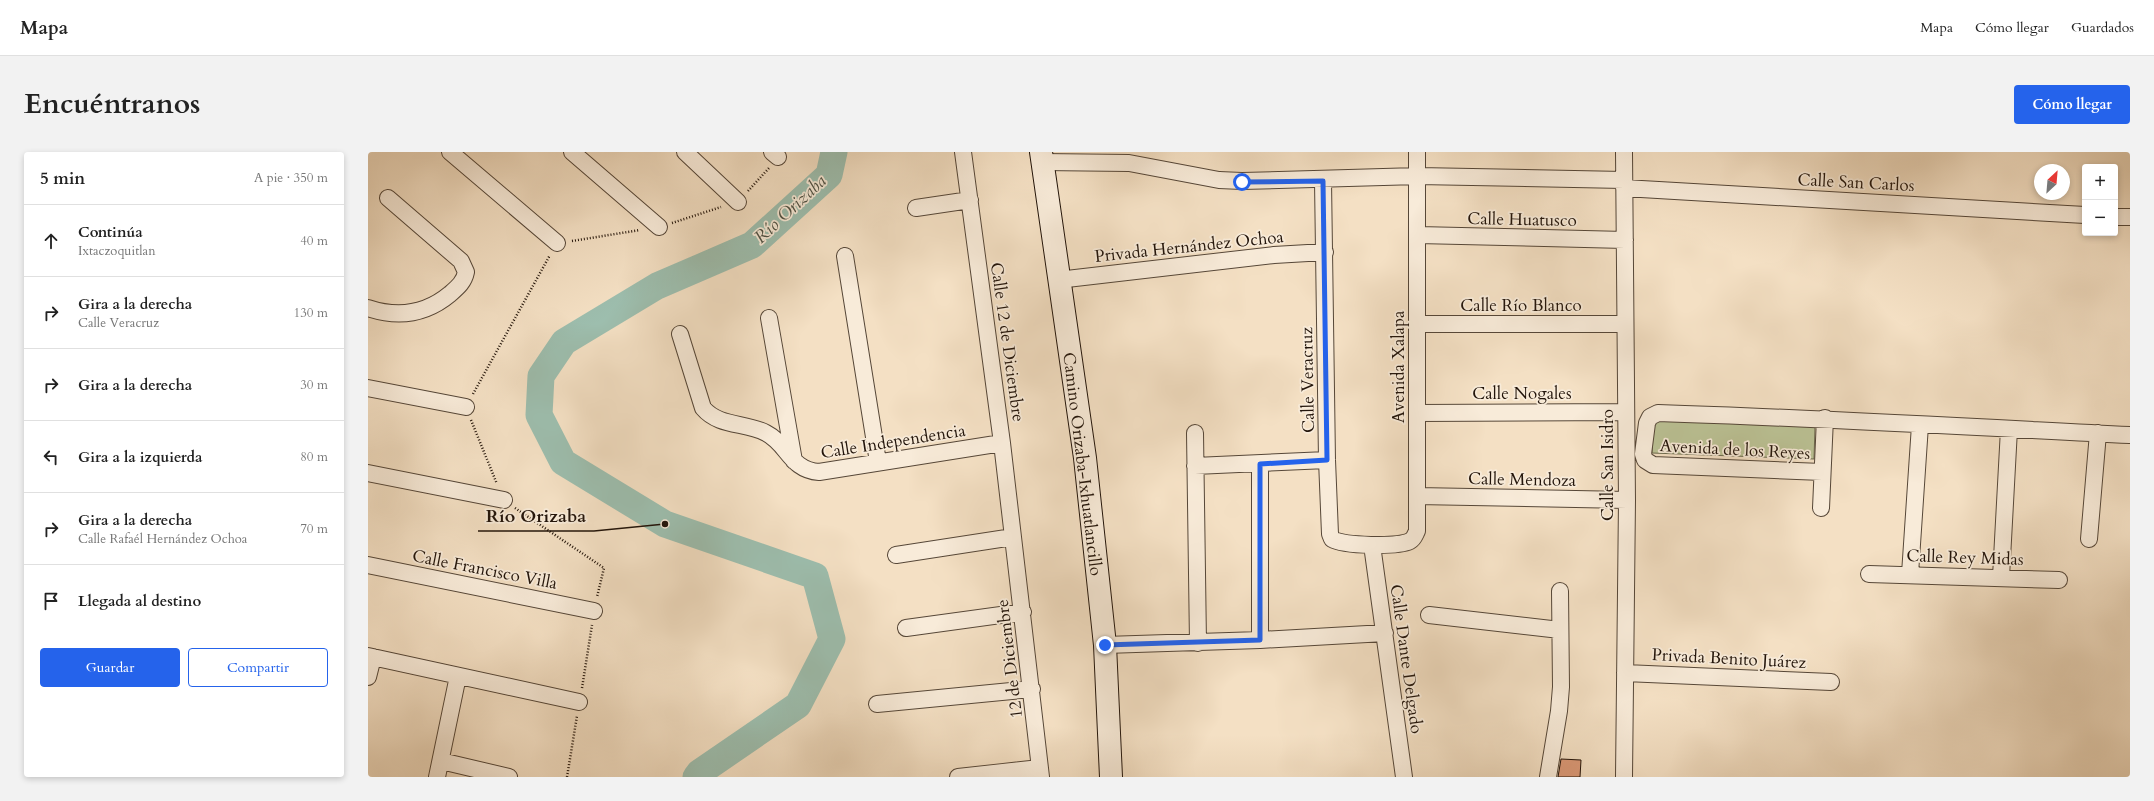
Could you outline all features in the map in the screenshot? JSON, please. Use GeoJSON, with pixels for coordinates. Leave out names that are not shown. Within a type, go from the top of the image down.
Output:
{"type":"FeatureCollection","features":[{"type":"Feature","properties":{"kind":"street"},"geometry":{"type":"LineString","coordinates":[[450,152],[557,243]]}},
{"type":"Feature","properties":{"kind":"street"},"geometry":{"type":"LineString","coordinates":[[572,152],[659,227]]}},
{"type":"Feature","properties":{"kind":"street"},"geometry":{"type":"LineString","coordinates":[[685,152],[738,202]]}},
{"type":"Feature","properties":{"kind":"street","name":"Calle 12 de Diciembre"},"geometry":{"type":"LineString","coordinates":[[963,152],[1013,537]]}},
{"type":"Feature","properties":{"kind":"street","name":"Avenida Xalapa"},"geometry":{"type":"LineString","coordinates":[[1372,545],[1407,542],[1413,538],[1416,531],[1418,235],[1417,152]]}},
{"type":"Feature","properties":{"kind":"street","name":"Calle San Isidro"},"geometry":{"type":"LineString","coordinates":[[1624,152],[1627,500],[1624,777]]}},
{"type":"Feature","properties":{"kind":"street","name":"Calle San Carlos"},"geometry":{"type":"LineString","coordinates":[[1042,157],[1130,157],[1219,180],[1323,181],[1418,176],[1624,184],[2082,215]]}},
{"type":"Feature","properties":{"kind":"street","name":"Camino Orizaba-Ixhuatlancillo"},"geometry":{"type":"LineString","coordinates":[[1042,157],[1058,280],[1085,458],[1105,645],[1111,777]]}},
{"type":"Feature","properties":{"kind":"street","name":"Calle Veracruz"},"geometry":{"type":"LineString","coordinates":[[1323,181],[1327,460],[1331,538],[1338,542],[1372,545]]}},
{"type":"Feature","properties":{"kind":"street"},"geometry":{"type":"LineString","coordinates":[[368,308],[380,312],[404,315],[424,310],[440,302],[462,283],[466,272],[461,261],[388,198]]}},
{"type":"Feature","properties":{"kind":"street"},"geometry":{"type":"LineString","coordinates":[[916,208],[970,200]]}},
{"type":"Feature","properties":{"kind":"street"},"geometry":{"type":"LineString","coordinates":[[2118,217],[2130,218]]}},
{"type":"Feature","properties":{"kind":"street","name":"Calle Huatusco"},"geometry":{"type":"LineString","coordinates":[[1418,235],[1625,240]]}},
{"type":"Feature","properties":{"kind":"street","name":"Privada Hernández Ochoa"},"geometry":{"type":"LineString","coordinates":[[1058,280],[1274,255],[1324,252]]}},
{"type":"Feature","properties":{"kind":"street"},"geometry":{"type":"LineString","coordinates":[[844,256],[878,462]]}},
{"type":"Feature","properties":{"kind":"street"},"geometry":{"type":"LineString","coordinates":[[769,318],[794,461]]}},
{"type":"Feature","properties":{"kind":"street","name":"Calle Río Blanco"},"geometry":{"type":"LineString","coordinates":[[1417,324],[1625,324]]}},
{"type":"Feature","properties":{"kind":"street","name":"Calle Independencia"},"geometry":{"type":"LineString","coordinates":[[680,334],[703,408],[709,415],[724,421],[756,428],[767,433],[776,440],[800,468],[819,472],[1002,444]]}},
{"type":"Feature","properties":{"kind":"street"},"geometry":{"type":"LineString","coordinates":[[368,388],[466,407]]}},
{"type":"Feature","properties":{"kind":"street","name":"Calle Nogales"},"geometry":{"type":"LineString","coordinates":[[1417,413],[1626,412]]}},
{"type":"Feature","properties":{"kind":"street","name":"Avenida de los Reyes"},"geometry":{"type":"LineString","coordinates":[[1825,418],[1822,472],[1658,466],[1649,463],[1643,454],[1647,423],[1650,417],[1658,413],[1825,418],[1920,425],[2010,428],[2130,435]]}},
{"type":"Feature","properties":{"kind":"street"},"geometry":{"type":"LineString","coordinates":[[1910,574],[1920,425]]}},
{"type":"Feature","properties":{"kind":"street"},"geometry":{"type":"LineString","coordinates":[[2001,577],[2010,428]]}},
{"type":"Feature","properties":{"kind":"street"},"geometry":{"type":"LineString","coordinates":[[1195,433],[1198,643]]}},
{"type":"Feature","properties":{"kind":"street"},"geometry":{"type":"LineString","coordinates":[[2089,539],[2098,433]]}},
{"type":"Feature","properties":{"kind":"street"},"geometry":{"type":"LineString","coordinates":[[1195,466],[1327,460]]}},
{"type":"Feature","properties":{"kind":"street"},"geometry":{"type":"LineString","coordinates":[[1260,464],[1260,640]]}},
{"type":"Feature","properties":{"kind":"street"},"geometry":{"type":"LineString","coordinates":[[1821,508],[1822,472]]}},
{"type":"Feature","properties":{"kind":"street"},"geometry":{"type":"LineString","coordinates":[[368,473],[504,500]]}},
{"type":"Feature","properties":{"kind":"street","name":"Calle Mendoza"},"geometry":{"type":"LineString","coordinates":[[1417,496],[1627,500]]}},
{"type":"Feature","properties":{"kind":"street"},"geometry":{"type":"LineString","coordinates":[[896,555],[1013,537]]}},
{"type":"Feature","properties":{"kind":"street","name":"12 de Diciembre"},"geometry":{"type":"LineString","coordinates":[[1013,537],[1041,773]]}},
{"type":"Feature","properties":{"kind":"street","name":"Calle Dante Delgado"},"geometry":{"type":"LineString","coordinates":[[1372,545],[1404,777]]}},
{"type":"Feature","properties":{"kind":"street","name":"Calle Francisco Villa"},"geometry":{"type":"LineString","coordinates":[[368,565],[594,611]]}},
{"type":"Feature","properties":{"kind":"street","name":"Calle Rey Midas"},"geometry":{"type":"LineString","coordinates":[[1869,574],[1910,574],[2059,580]]}},
{"type":"Feature","properties":{"kind":"street"},"geometry":{"type":"LineString","coordinates":[[1548,777],[1559,711],[1560,591]]}},
{"type":"Feature","properties":{"kind":"street"},"geometry":{"type":"LineString","coordinates":[[906,628],[1023,612]]}},
{"type":"Feature","properties":{"kind":"street"},"geometry":{"type":"LineString","coordinates":[[1429,615],[1560,630]]}},
{"type":"Feature","properties":{"kind":"street"},"geometry":{"type":"LineString","coordinates":[[1105,645],[1198,643],[1385,633]]}},
{"type":"Feature","properties":{"kind":"street"},"geometry":{"type":"LineString","coordinates":[[368,677],[370,656],[580,702]]}},
{"type":"Feature","properties":{"kind":"street","name":"Privada Benito Juárez"},"geometry":{"type":"LineString","coordinates":[[1625,673],[1831,682]]}},
{"type":"Feature","properties":{"kind":"street"},"geometry":{"type":"LineString","coordinates":[[458,676],[439,769],[509,777]]}},
{"type":"Feature","properties":{"kind":"street"},"geometry":{"type":"LineString","coordinates":[[877,704],[1032,689]]}},
{"type":"Feature","properties":{"kind":"street"},"geometry":{"type":"LineString","coordinates":[[958,777],[1041,773]]}},
{"type":"Feature","properties":{"kind":"path"},"geometry":{"type":"LineString","coordinates":[[567,777],[594,611],[604,568],[504,500],[466,407],[557,243],[659,227],[738,202],[775,155]]}},
{"type":"Feature","properties":{"kind":"green space"},"geometry":{"type":"Polygon","coordinates":[[[1653,420],[1815,426],[1814,459],[1652,453],[1653,420]]]}},
{"type":"Feature","properties":{"kind":"building"},"geometry":{"type":"Polygon","coordinates":[[[1561,759],[1581,760],[1580,777],[1558,777],[1561,759]]]}},
{"type":"Feature","properties":{"kind":"waterway","name":"Río Orizaba"},"geometry":{"type":"LineString","coordinates":[[696,777],[699,773],[798,705],[832,639],[815,576],[665,524],[563,462],[539,415],[541,376],[564,342],[657,286],[752,245],[829,175],[834,152]]}},
{"type":"Feature","properties":{"kind":"place","name":"Río Orizaba"},"geometry":{"type":"Point","coordinates":[665,524]}},
{"type":"Feature","properties":{"kind":"route"},"geometry":{"type":"LineString","coordinates":[[1105,645],[1260,640],[1260,464],[1327,460],[1323,181],[1242,182]]}}]}
